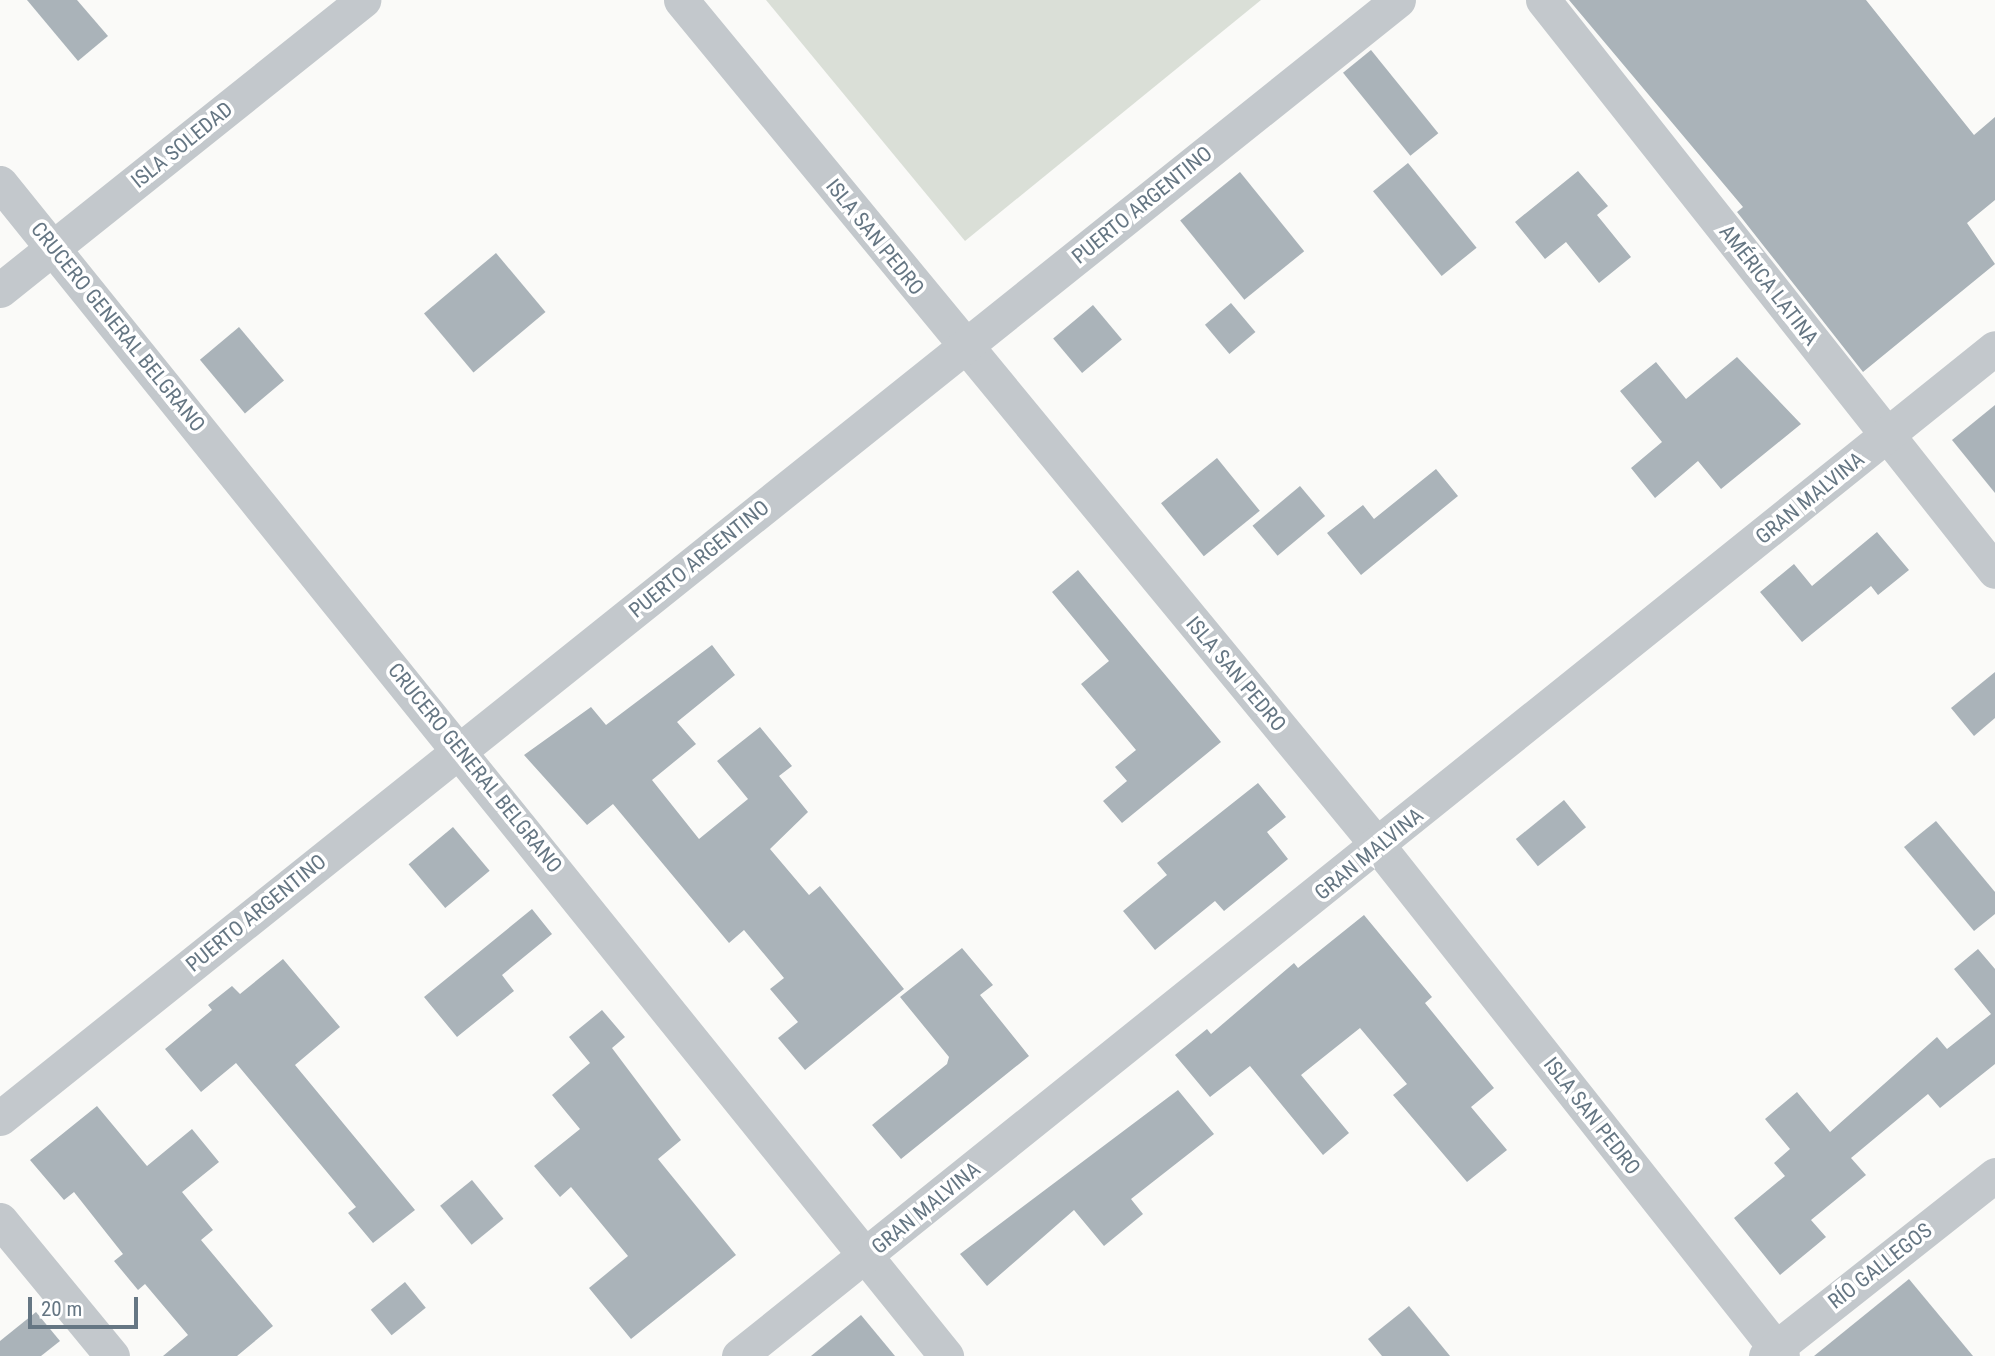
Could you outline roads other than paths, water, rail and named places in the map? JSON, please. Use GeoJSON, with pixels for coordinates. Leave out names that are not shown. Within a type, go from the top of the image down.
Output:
{"type":"FeatureCollection","features":[{"type":"Feature","properties":{"kind":"street","name":"ISLA SOLEDAD"},"geometry":{"type":"LineString","coordinates":[[0,290],[363,0]]}},
{"type":"Feature","properties":{"kind":"street","name":"ISLA SAN PEDRO"},"geometry":{"type":"LineString","coordinates":[[681,0],[1379,847],[1774,1353]]}},
{"type":"Feature","properties":{"kind":"street","name":"PUERTO ARGENTINO"},"geometry":{"type":"LineString","coordinates":[[0,1118],[1398,0]]}},
{"type":"Feature","properties":{"kind":"street","name":"AMÉRICA LATINA"},"geometry":{"type":"LineString","coordinates":[[1542,0],[1995,571]]}},
{"type":"Feature","properties":{"kind":"street","name":"CRUCERO GENERAL BELGRANO"},"geometry":{"type":"LineString","coordinates":[[0,183],[461,749],[864,1258],[946,1356]]}},
{"type":"Feature","properties":{"kind":"street","name":"GRAN MALVINA"},"geometry":{"type":"LineString","coordinates":[[739,1356],[1379,847],[1995,348]]}},
{"type":"Feature","properties":{"kind":"street","name":"RÍO GALLEGOS"},"geometry":{"type":"LineString","coordinates":[[1774,1353],[1995,1175]]}},
{"type":"Feature","properties":{"kind":"street"},"geometry":{"type":"LineString","coordinates":[[0,1220],[112,1356]]}}]}
